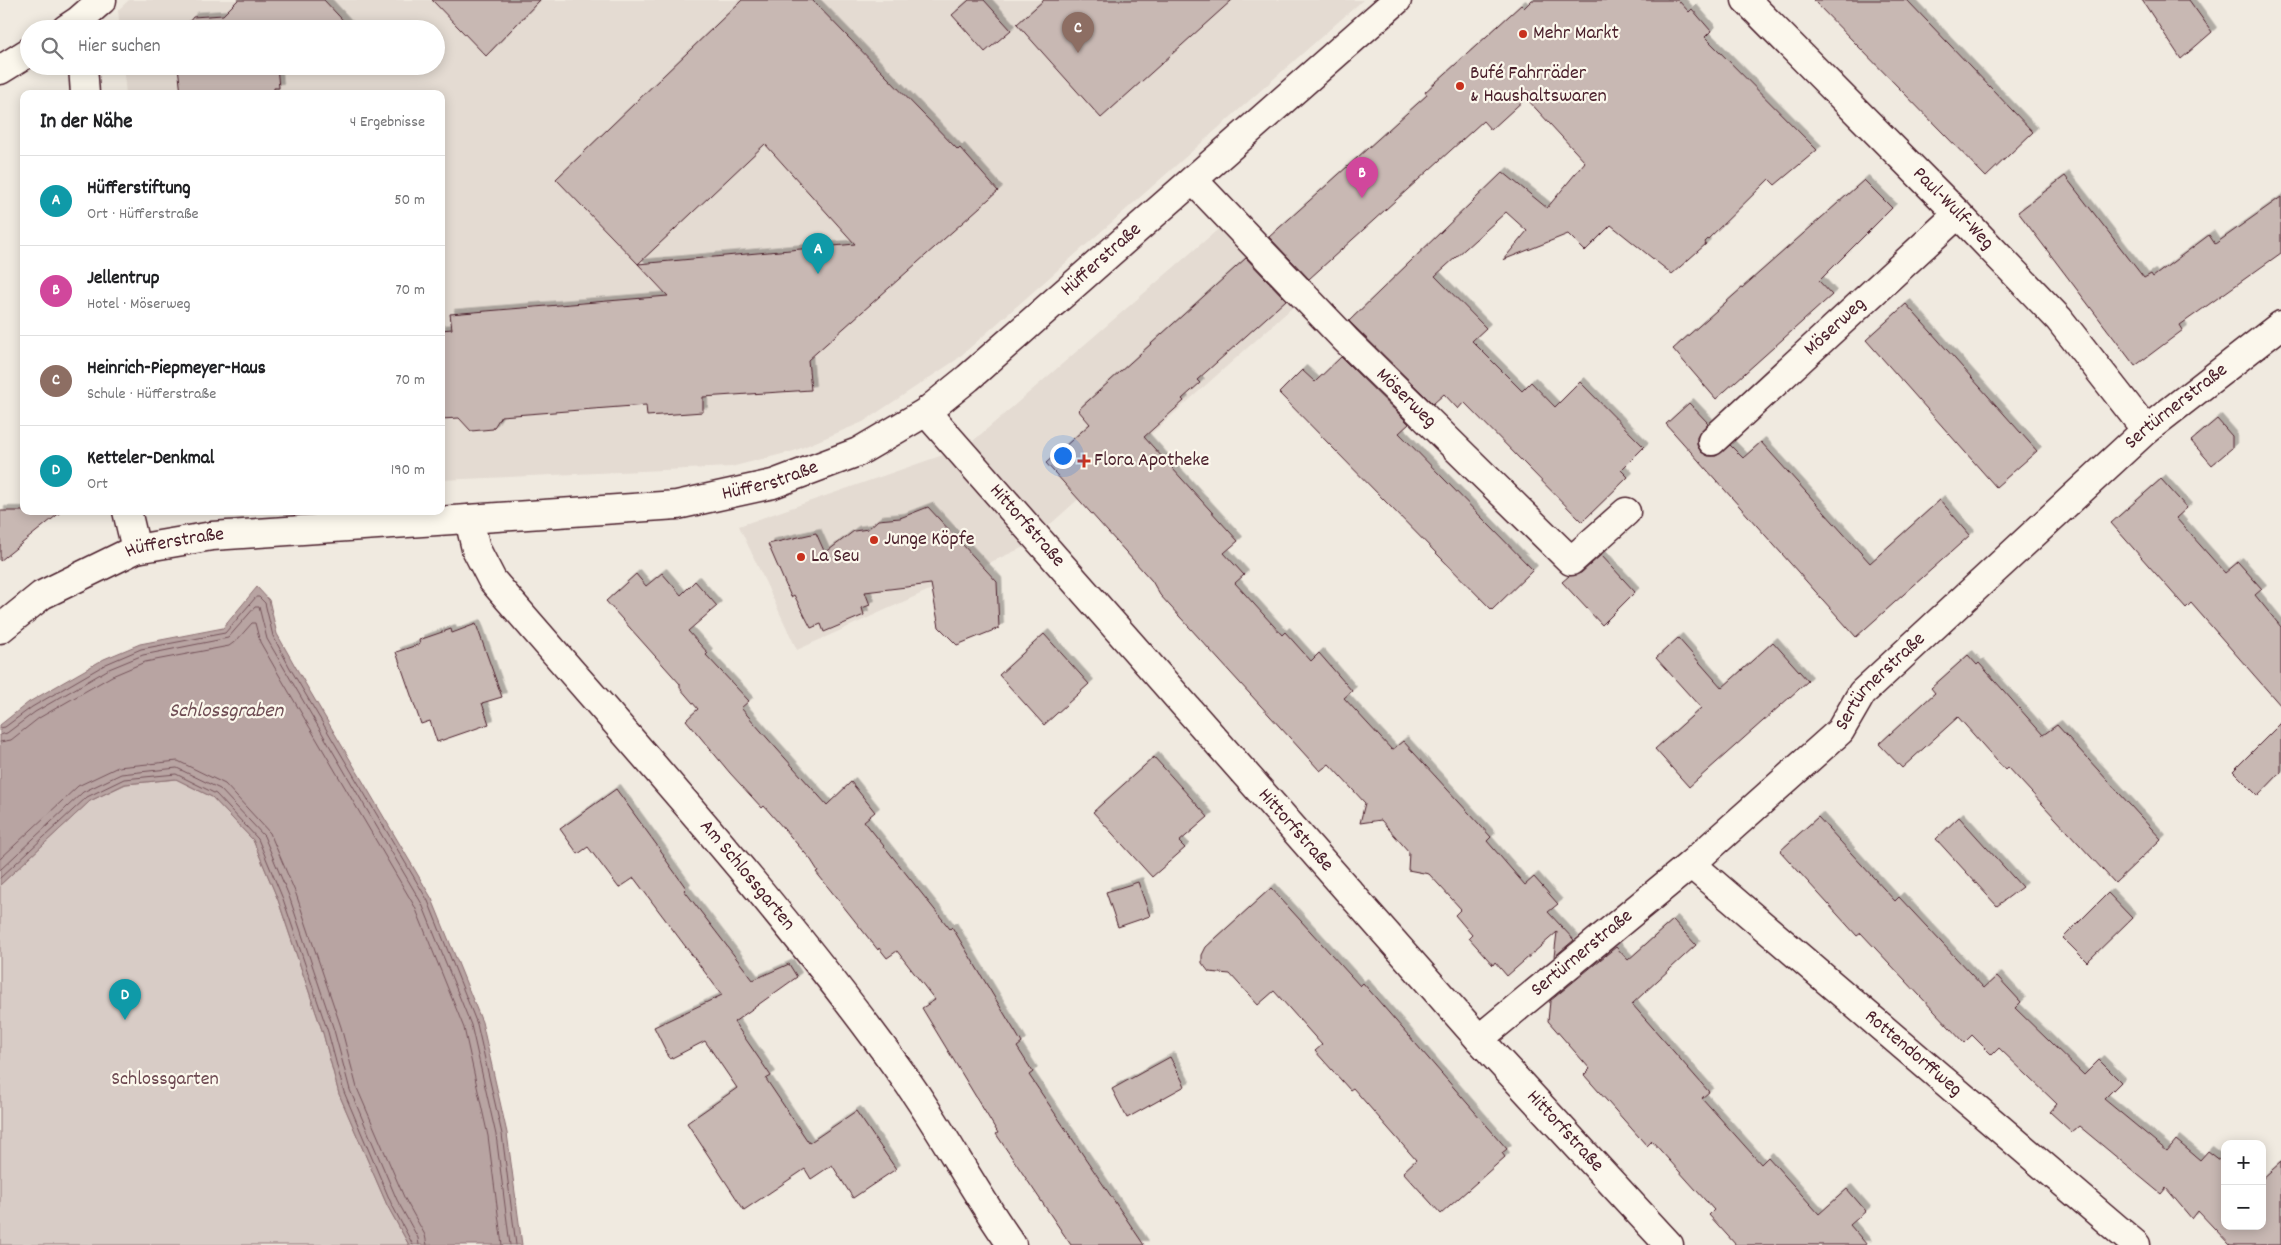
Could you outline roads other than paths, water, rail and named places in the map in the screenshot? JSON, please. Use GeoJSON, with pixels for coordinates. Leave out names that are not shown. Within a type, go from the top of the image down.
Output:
{"type":"FeatureCollection","features":[{"type":"Feature","properties":{"kind":"street"},"geometry":{"type":"LineString","coordinates":[[81,20],[102,0]]}},
{"type":"Feature","properties":{"kind":"street","name":"Hüfferstraße"},"geometry":{"type":"LineString","coordinates":[[0,629],[42,595],[136,549],[212,536],[677,505],[763,486],[858,452],[926,412],[968,378],[1397,0]]}},
{"type":"Feature","properties":{"kind":"street","name":"Paul-Wulf-Weg"},"geometry":{"type":"LineString","coordinates":[[1746,0],[2059,319],[2146,430]]}},
{"type":"Feature","properties":{"kind":"street"},"geometry":{"type":"LineString","coordinates":[[0,70],[20,58]]}},
{"type":"Feature","properties":{"kind":"street"},"geometry":{"type":"LineString","coordinates":[[84,75],[85,90]]}},
{"type":"Feature","properties":{"kind":"street","name":"Möserweg"},"geometry":{"type":"LineString","coordinates":[[1193,180],[1346,340],[1571,561],[1626,512]]}},
{"type":"Feature","properties":{"kind":"street","name":"Möserweg"},"geometry":{"type":"LineString","coordinates":[[1712,441],[1958,214]]}},
{"type":"Feature","properties":{"kind":"street","name":"Sertürnerstraße"},"geometry":{"type":"LineString","coordinates":[[1479,1039],[1691,864],[1840,731],[1862,693],[2146,430],[2281,325]]}},
{"type":"Feature","properties":{"kind":"street","name":"Hittorfstraße"},"geometry":{"type":"LineString","coordinates":[[926,412],[1479,1039],[1669,1245]]}},
{"type":"Feature","properties":{"kind":"street"},"geometry":{"type":"LineString","coordinates":[[128,515],[136,549]]}},
{"type":"Feature","properties":{"kind":"street","name":"Am Schlossgarten"},"geometry":{"type":"LineString","coordinates":[[469,519],[476,549],[492,580],[793,932],[905,1078],[986,1209],[1012,1245]]}},
{"type":"Feature","properties":{"kind":"street","name":"Rottendorffweg"},"geometry":{"type":"LineString","coordinates":[[1691,864],[2136,1245]]}},
{"type":"Feature","properties":{"kind":"water","name":"Schlossgraben"},"geometry":{"type":"Polygon","coordinates":[[[257,587],[269,600],[277,634],[432,899],[482,1022],[507,1133],[522,1245],[409,1245],[387,1205],[339,1094],[323,1033],[278,900],[253,840],[212,797],[176,779],[125,784],[90,801],[0,885],[0,725],[29,702],[104,659],[140,644],[223,628],[257,587]]]}},
{"type":"Feature","properties":{"kind":"place","name":"Mehr Markt"},"geometry":{"type":"Point","coordinates":[1523,34]}},
{"type":"Feature","properties":{"kind":"place","name":"Heinrich-Piepmeyer-Haus"},"geometry":{"type":"Point","coordinates":[1078,53]}},
{"type":"Feature","properties":{"kind":"place","name":"Bufé Fahrräder & Haushaltswaren"},"geometry":{"type":"Point","coordinates":[1460,86]}},
{"type":"Feature","properties":{"kind":"place","name":"Jellentrup"},"geometry":{"type":"Point","coordinates":[1362,198]}},
{"type":"Feature","properties":{"kind":"place","name":"Hüfferstiftung"},"geometry":{"type":"Point","coordinates":[818,274]}},
{"type":"Feature","properties":{"kind":"place","name":"Flora Apotheke"},"geometry":{"type":"Point","coordinates":[1084,461]}},
{"type":"Feature","properties":{"kind":"place","name":"Junge Köpfe"},"geometry":{"type":"Point","coordinates":[874,540]}},
{"type":"Feature","properties":{"kind":"place","name":"La Seu"},"geometry":{"type":"Point","coordinates":[801,557]}},
{"type":"Feature","properties":{"kind":"place","name":"Ketteler-Denkmal"},"geometry":{"type":"Point","coordinates":[125,1020]}},
{"type":"Feature","properties":{"kind":"park label","name":"Schlossgarten"},"geometry":{"type":"Point","coordinates":[165,1080]}}]}
